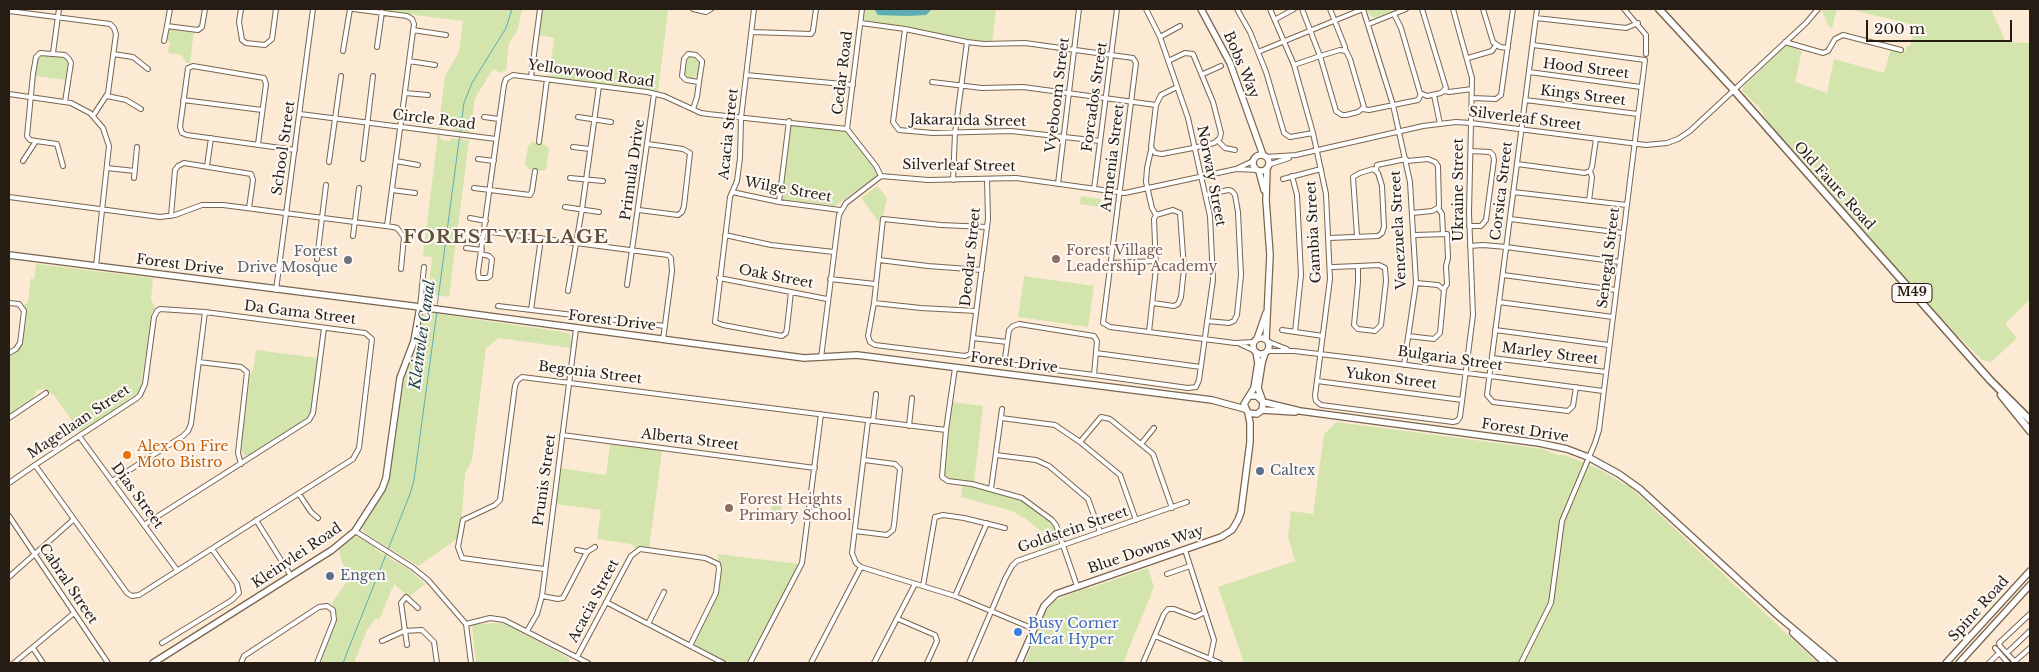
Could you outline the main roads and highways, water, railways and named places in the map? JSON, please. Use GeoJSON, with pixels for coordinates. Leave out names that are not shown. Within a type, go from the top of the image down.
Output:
{"type":"FeatureCollection","features":[{"type":"Feature","properties":{"kind":"main road","name":"Old Faure Road"},"geometry":{"type":"LineString","coordinates":[[1660,9],[1990,380],[2030,431]]}},
{"type":"Feature","properties":{"kind":"main road","name":"Old Faure Road"},"geometry":{"type":"LineString","coordinates":[[1990,380],[2030,420]]}},
{"type":"Feature","properties":{"kind":"water"},"geometry":{"type":"Polygon","coordinates":[[[874,9],[932,9],[926,15],[907,16],[878,15],[874,9]]]}},
{"type":"Feature","properties":{"kind":"waterway","name":"Kleinvlei Canal"},"geometry":{"type":"LineString","coordinates":[[437,307],[464,103],[472,83],[506,28],[512,9]]}},
{"type":"Feature","properties":{"kind":"waterway","name":"Kleinvlei Canal"},"geometry":{"type":"LineString","coordinates":[[343,663],[414,480],[437,311]]}},
{"type":"Feature","properties":{"kind":"place","name":"Forest Village Leadership Academy"},"geometry":{"type":"Point","coordinates":[1056,259]}},
{"type":"Feature","properties":{"kind":"place","name":"Forest Drive Mosque"},"geometry":{"type":"Point","coordinates":[348,260]}},
{"type":"Feature","properties":{"kind":"place","name":"Alex On Fire Moto Bistro"},"geometry":{"type":"Point","coordinates":[127,455]}},
{"type":"Feature","properties":{"kind":"place","name":"Caltex"},"geometry":{"type":"Point","coordinates":[1260,471]}},
{"type":"Feature","properties":{"kind":"place","name":"Forest Heights Primary School"},"geometry":{"type":"Point","coordinates":[729,508]}},
{"type":"Feature","properties":{"kind":"place","name":"Engen"},"geometry":{"type":"Point","coordinates":[330,576]}},
{"type":"Feature","properties":{"kind":"place","name":"Busy Corner Meat Hyper"},"geometry":{"type":"Point","coordinates":[1018,632]}},
{"type":"Feature","properties":{"kind":"district","name":"FOREST VILLAGE"},"geometry":{"type":"Point","coordinates":[506,238]}}]}
